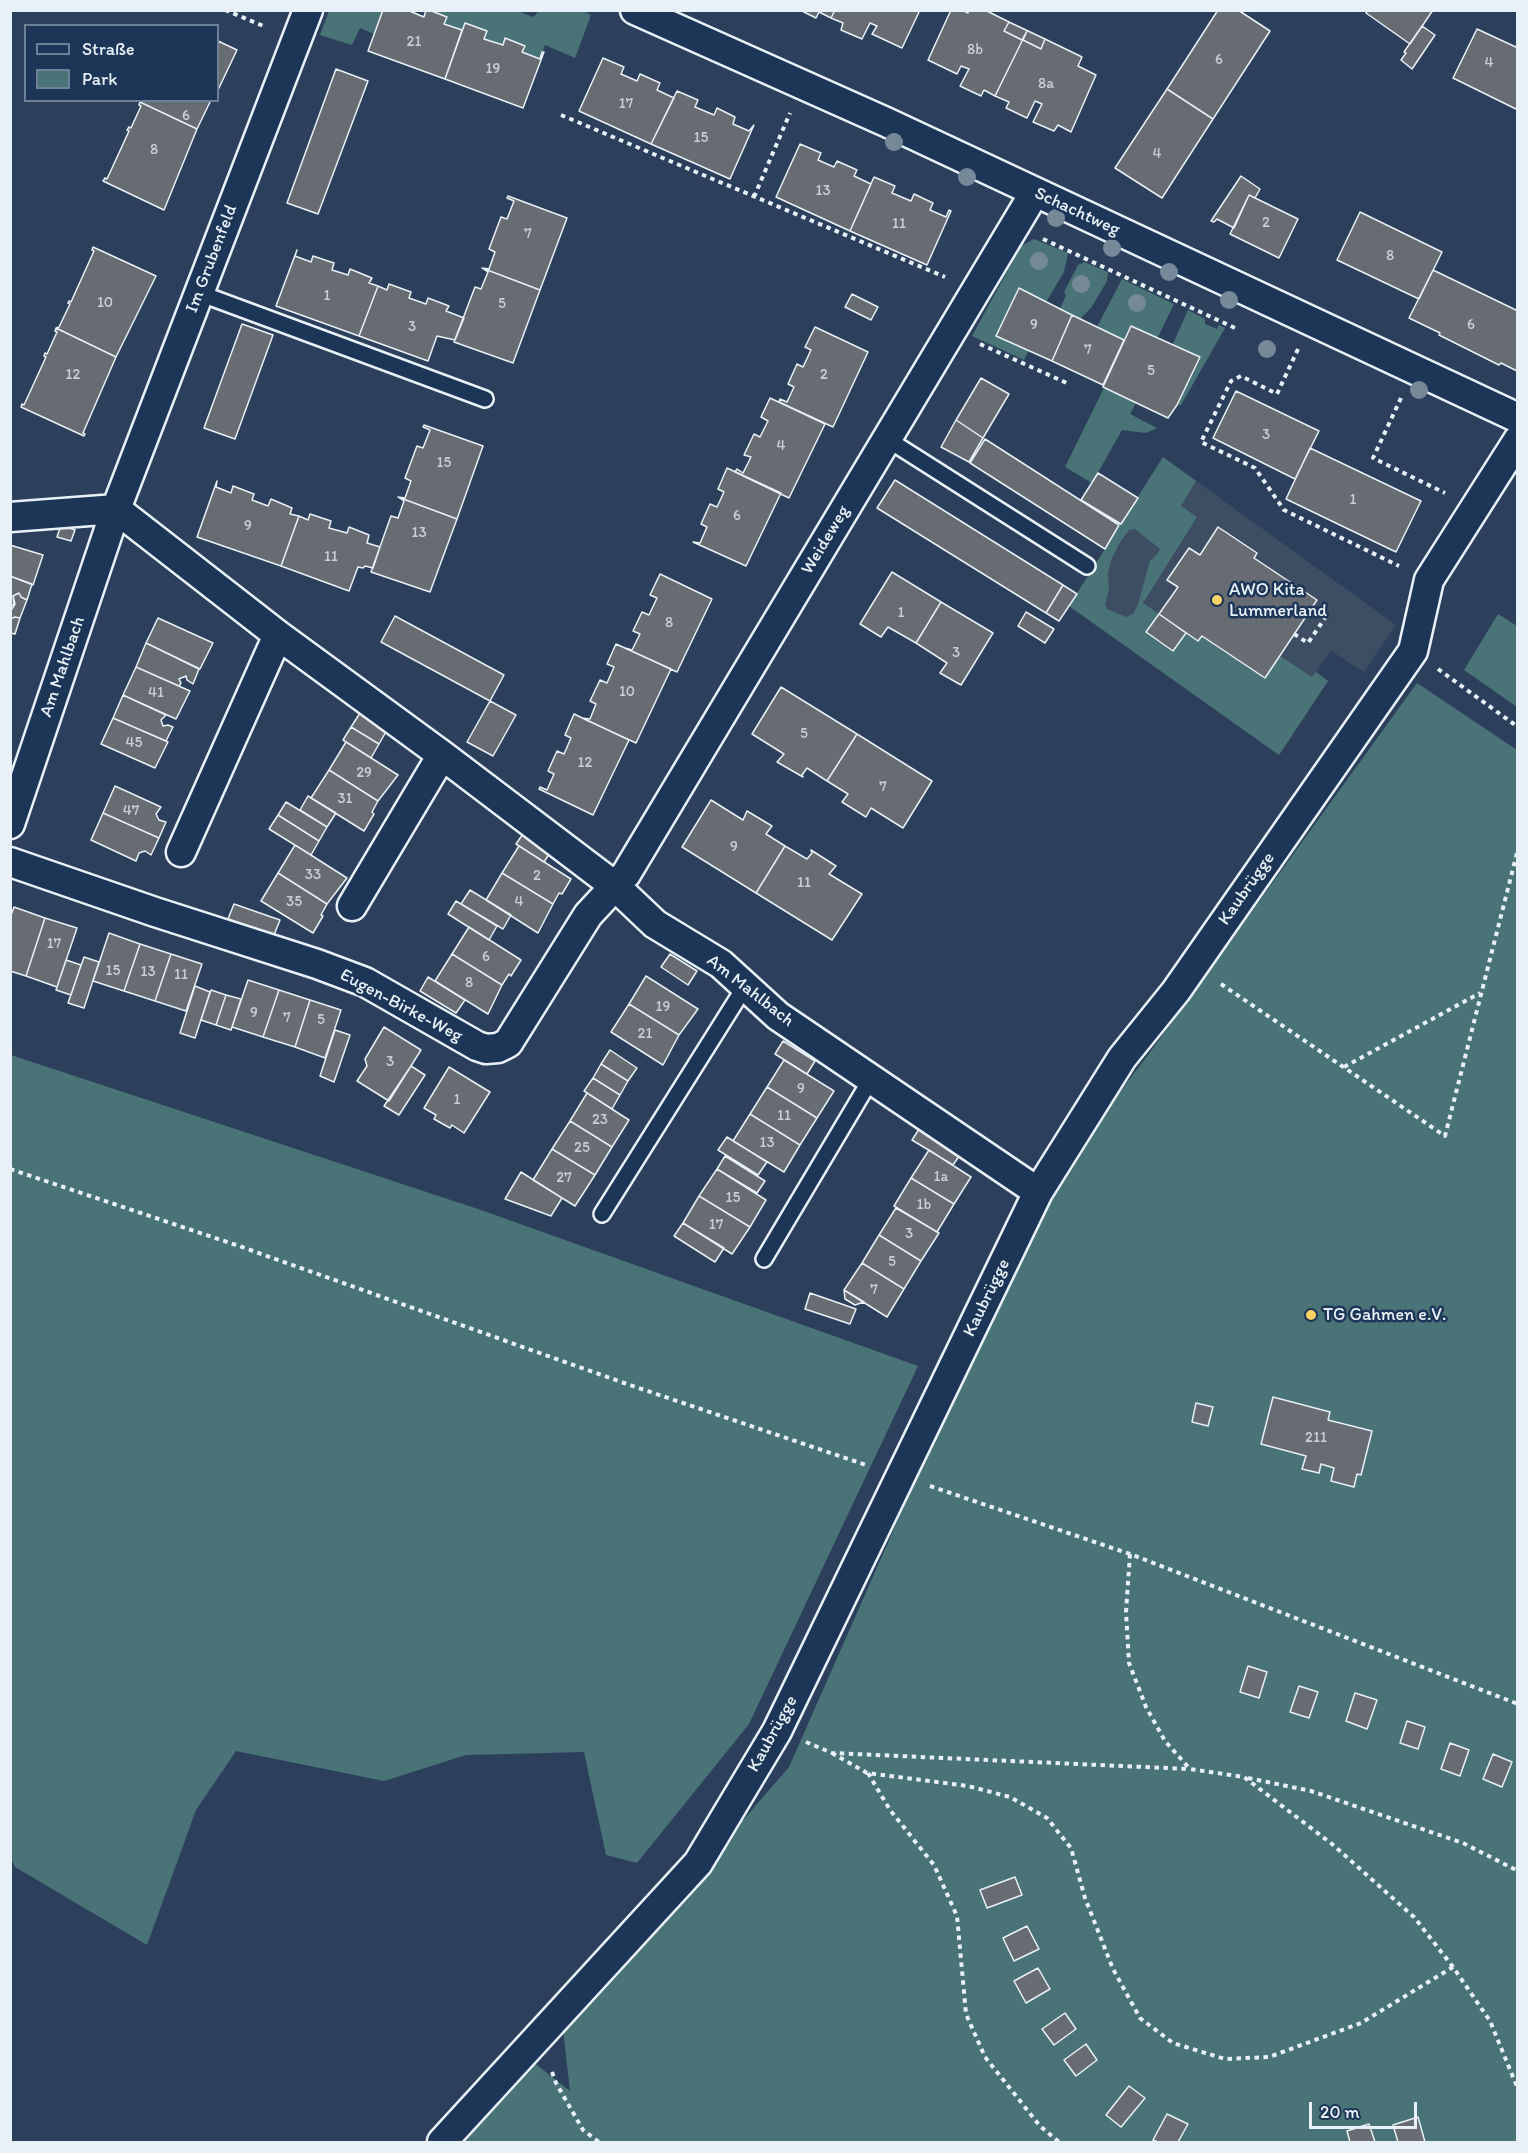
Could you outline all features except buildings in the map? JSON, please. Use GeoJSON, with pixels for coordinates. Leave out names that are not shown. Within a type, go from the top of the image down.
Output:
{"type":"FeatureCollection","features":[{"type":"Feature","properties":{"kind":"street","name":"Im Grubenfeld"},"geometry":{"type":"LineString","coordinates":[[116,509],[308,10]]}},
{"type":"Feature","properties":{"kind":"street","name":"Schachtweg"},"geometry":{"type":"LineString","coordinates":[[635,10],[1035,192],[1518,418]]}},
{"type":"Feature","properties":{"kind":"street","name":"Weideweg"},"geometry":{"type":"LineString","coordinates":[[616,887],[632,864],[1035,192]]}},
{"type":"Feature","properties":{"kind":"street","name":"Kaubrügge"},"geometry":{"type":"LineString","coordinates":[[442,2142],[698,1863],[777,1731],[1038,1192],[1122,1058],[1194,965],[1413,651],[1429,580],[1518,440]]}},
{"type":"Feature","properties":{"kind":"street"},"geometry":{"type":"LineString","coordinates":[[10,517],[116,509]]}},
{"type":"Feature","properties":{"kind":"street","name":"Am Mahlbach"},"geometry":{"type":"LineString","coordinates":[[10,824],[116,509],[278,634],[616,887],[655,924],[721,964],[778,1016],[1038,1192]]}},
{"type":"Feature","properties":{"kind":"street"},"geometry":{"type":"LineString","coordinates":[[181,852],[278,634]]}},
{"type":"Feature","properties":{"kind":"street"},"geometry":{"type":"LineString","coordinates":[[352,906],[442,755]]}},
{"type":"Feature","properties":{"kind":"street","name":"Eugen-Birke-Weg"},"geometry":{"type":"LineString","coordinates":[[10,862],[365,982],[486,1049],[508,1044],[588,915],[616,887]]}},
{"type":"Feature","properties":{"kind":"lane"},"geometry":{"type":"LineString","coordinates":[[199,293],[485,399]]}},
{"type":"Feature","properties":{"kind":"lane"},"geometry":{"type":"LineString","coordinates":[[887,440],[1087,566]]}},
{"type":"Feature","properties":{"kind":"lane"},"geometry":{"type":"LineString","coordinates":[[602,1214],[746,985]]}},
{"type":"Feature","properties":{"kind":"lane"},"geometry":{"type":"LineString","coordinates":[[764,1259],[871,1079]]}},
{"type":"Feature","properties":{"kind":"path"},"geometry":{"type":"LineString","coordinates":[[225,10],[297,39]]}},
{"type":"Feature","properties":{"kind":"path"},"geometry":{"type":"LineString","coordinates":[[754,197],[802,85]]}},
{"type":"Feature","properties":{"kind":"path"},"geometry":{"type":"LineString","coordinates":[[561,115],[976,291]]}},
{"type":"Feature","properties":{"kind":"path"},"geometry":{"type":"LineString","coordinates":[[1015,226],[1235,328]]}},
{"type":"Feature","properties":{"kind":"path"},"geometry":{"type":"LineString","coordinates":[[1311,322],[1277,394],[1241,376],[1231,381],[1201,442],[1254,468],[1284,510],[1429,580]]}},
{"type":"Feature","properties":{"kind":"path"},"geometry":{"type":"LineString","coordinates":[[952,332],[1069,384]]}},
{"type":"Feature","properties":{"kind":"path"},"geometry":{"type":"LineString","coordinates":[[1414,370],[1373,458],[1475,508]]}},
{"type":"Feature","properties":{"kind":"path"},"geometry":{"type":"LineString","coordinates":[[1294,634],[1308,643],[1325,618]]}},
{"type":"Feature","properties":{"kind":"path"},"geometry":{"type":"LineString","coordinates":[[1413,651],[1518,727]]}},
{"type":"Feature","properties":{"kind":"path"},"geometry":{"type":"LineString","coordinates":[[1194,965],[1445,1136],[1518,849]]}},
{"type":"Feature","properties":{"kind":"path"},"geometry":{"type":"LineString","coordinates":[[1344,1067],[1481,993]]}},
{"type":"Feature","properties":{"kind":"path"},"geometry":{"type":"LineString","coordinates":[[10,1169],[239,1246],[624,1383],[1130,1554],[1518,1704]]}},
{"type":"Feature","properties":{"kind":"path"},"geometry":{"type":"LineString","coordinates":[[1130,1554],[1126,1612],[1129,1662],[1146,1707],[1165,1741],[1190,1769]]}},
{"type":"Feature","properties":{"kind":"path"},"geometry":{"type":"LineString","coordinates":[[777,1731],[832,1753],[867,1773],[968,1786],[1010,1797],[1047,1818],[1071,1848],[1085,1898],[1113,1969],[1140,2018],[1173,2043],[1225,2060],[1269,2057],[1361,2023],[1453,1967]]}},
{"type":"Feature","properties":{"kind":"path"},"geometry":{"type":"LineString","coordinates":[[832,1753],[1190,1769],[1244,1777],[1311,1791],[1423,1829],[1463,1843],[1518,1871]]}},
{"type":"Feature","properties":{"kind":"path"},"geometry":{"type":"LineString","coordinates":[[867,1773],[890,1810],[934,1865],[957,1916],[966,2014],[985,2057],[1040,2126],[1059,2142]]}},
{"type":"Feature","properties":{"kind":"path"},"geometry":{"type":"LineString","coordinates":[[1244,1777],[1332,1844],[1414,1917],[1453,1967],[1490,2021],[1518,2089]]}},
{"type":"Feature","properties":{"kind":"path"},"geometry":{"type":"LineString","coordinates":[[538,2036],[556,2083],[583,2130],[599,2142]]}},
{"type":"Feature","properties":{"kind":"shaded area","name":"AWO Kita Lummerland"},"geometry":{"type":"Polygon","coordinates":[[[1163,457],[1396,625],[1364,672],[1331,651],[1316,672],[1328,681],[1279,755],[1069,606],[1163,457]]]}},
{"type":"Feature","properties":{"kind":"green space"},"geometry":{"type":"Polygon","coordinates":[[[540,10],[583,11],[591,15],[575,58],[545,45],[540,59],[522,52],[525,46],[506,39],[503,45],[484,39],[486,31],[465,23],[462,30],[444,24],[447,17],[429,11],[518,11],[533,17],[540,10]]]}},
{"type":"Feature","properties":{"kind":"green space"},"geometry":{"type":"Polygon","coordinates":[[[329,11],[383,11],[374,34],[360,28],[352,45],[320,35],[329,11]]]}},
{"type":"Feature","properties":{"kind":"green space"},"geometry":{"type":"Polygon","coordinates":[[[1034,239],[1068,253],[1064,272],[1046,302],[1019,288],[996,336],[1029,350],[1024,360],[972,336],[1021,246],[1034,239]]]}},
{"type":"Feature","properties":{"kind":"green space"},"geometry":{"type":"Polygon","coordinates":[[[1084,262],[1108,272],[1107,281],[1091,308],[1080,319],[1060,309],[1066,295],[1064,292],[1078,265],[1084,262]]]}},
{"type":"Feature","properties":{"kind":"green space"},"geometry":{"type":"Polygon","coordinates":[[[1122,279],[1174,304],[1157,339],[1131,326],[1124,340],[1097,327],[1122,279]]]}},
{"type":"Feature","properties":{"kind":"green space"},"geometry":{"type":"Polygon","coordinates":[[[1188,310],[1205,319],[1205,324],[1217,329],[1219,325],[1225,328],[1181,405],[1177,405],[1199,357],[1172,346],[1188,310]]]}},
{"type":"Feature","properties":{"kind":"green space"},"geometry":{"type":"Polygon","coordinates":[[[1104,388],[1136,403],[1130,414],[1157,428],[1146,433],[1122,430],[1092,483],[1065,467],[1104,388]]]}},
{"type":"Feature","properties":{"kind":"green space"},"geometry":{"type":"Polygon","coordinates":[[[1163,457],[1196,481],[1181,506],[1197,517],[1143,603],[1159,614],[1147,631],[1173,651],[1186,633],[1198,640],[1202,636],[1264,678],[1280,656],[1312,677],[1316,672],[1328,681],[1279,755],[1069,606],[1163,457]],[[1135,529],[1129,530],[1112,558],[1108,572],[1109,589],[1105,604],[1107,609],[1126,617],[1133,614],[1150,561],[1160,549],[1135,529]]]}},
{"type":"Feature","properties":{"kind":"green space"},"geometry":{"type":"Polygon","coordinates":[[[1498,614],[1517,626],[1517,707],[1464,670],[1498,614]]]}},
{"type":"Feature","properties":{"kind":"green space"},"geometry":{"type":"Polygon","coordinates":[[[1417,683],[1517,750],[1517,2142],[462,2142],[533,2062],[570,2091],[563,2029],[789,1767],[920,1470],[1054,1178],[1148,1055],[1417,683]]]}},
{"type":"Feature","properties":{"kind":"green space"},"geometry":{"type":"Polygon","coordinates":[[[11,1055],[481,1210],[918,1366],[749,1724],[637,1863],[606,1855],[584,1752],[466,1755],[384,1781],[236,1751],[196,1810],[147,1945],[15,1867],[10,1856],[11,1055]]]}},
{"type":"Feature","properties":{"kind":"place","name":"AWO Kita Lummerland"},"geometry":{"type":"Point","coordinates":[1217,600]}},
{"type":"Feature","properties":{"kind":"place","name":"TG Gahmen e.V."},"geometry":{"type":"Point","coordinates":[1311,1315]}}]}
